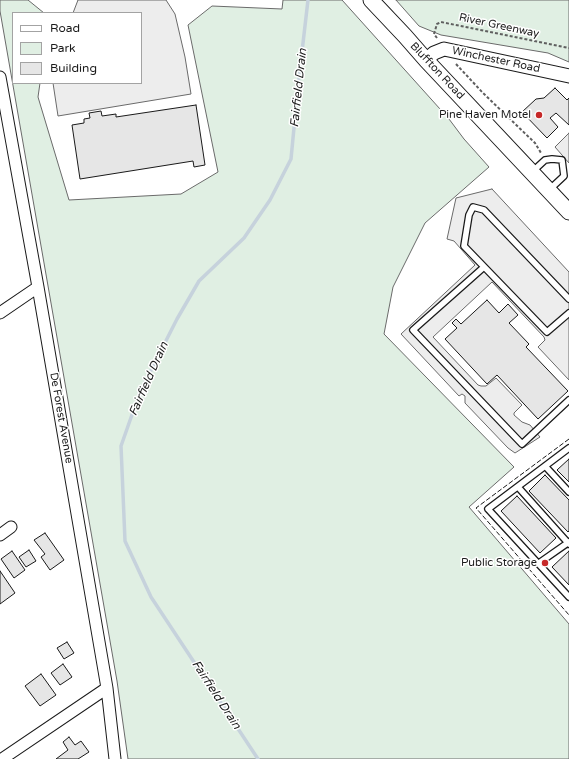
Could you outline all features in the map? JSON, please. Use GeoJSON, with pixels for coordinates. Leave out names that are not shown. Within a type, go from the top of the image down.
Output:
{"type":"FeatureCollection","features":[{"type":"Feature","properties":{"kind":"main road","name":"Bluffton Road"},"geometry":{"type":"LineString","coordinates":[[371,0],[569,212]]}},
{"type":"Feature","properties":{"kind":"street","name":"Winchester Road"},"geometry":{"type":"LineString","coordinates":[[426,60],[434,53],[444,49],[569,76]]}},
{"type":"Feature","properties":{"kind":"street","name":"De Forest Avenue"},"geometry":{"type":"LineString","coordinates":[[0,77],[38,287],[107,688],[115,759]]}},
{"type":"Feature","properties":{"kind":"street"},"geometry":{"type":"LineString","coordinates":[[0,313],[38,287]]}},
{"type":"Feature","properties":{"kind":"street"},"geometry":{"type":"LineString","coordinates":[[0,535],[11,527]]}},
{"type":"Feature","properties":{"kind":"street"},"geometry":{"type":"LineString","coordinates":[[2,759],[107,688]]}},
{"type":"Feature","properties":{"kind":"lane"},"geometry":{"type":"LineString","coordinates":[[532,172],[545,160],[562,160],[564,176],[548,190]]}},
{"type":"Feature","properties":{"kind":"lane"},"geometry":{"type":"LineString","coordinates":[[569,299],[484,210],[473,208],[469,215],[464,246],[547,332],[569,313]]}},
{"type":"Feature","properties":{"kind":"lane"},"geometry":{"type":"LineString","coordinates":[[484,267],[413,330],[522,444],[569,400]]}},
{"type":"Feature","properties":{"kind":"lane"},"geometry":{"type":"LineString","coordinates":[[569,448],[488,509],[569,597]]}},
{"type":"Feature","properties":{"kind":"lane"},"geometry":{"type":"LineString","coordinates":[[545,466],[569,492]]}},
{"type":"Feature","properties":{"kind":"lane"},"geometry":{"type":"LineString","coordinates":[[518,487],[568,543],[539,564]]}},
{"type":"Feature","properties":{"kind":"path","name":"River Greenway"},"geometry":{"type":"LineString","coordinates":[[434,34],[437,24],[441,22],[569,48]]}},
{"type":"Feature","properties":{"kind":"path"},"geometry":{"type":"LineString","coordinates":[[455,63],[478,88],[535,143],[545,160]]}},
{"type":"Feature","properties":{"kind":"green space"},"geometry":{"type":"Polygon","coordinates":[[[0,0],[28,0],[43,12],[12,12],[12,80],[0,11],[0,0]]]}},
{"type":"Feature","properties":{"kind":"green space"},"geometry":{"type":"Polygon","coordinates":[[[283,0],[342,0],[449,119],[464,139],[489,167],[425,223],[393,287],[384,334],[514,467],[469,507],[569,624],[569,759],[128,759],[117,681],[13,84],[40,84],[38,97],[69,200],[181,194],[218,172],[188,25],[212,6],[282,9],[283,0]]]}},
{"type":"Feature","properties":{"kind":"green space"},"geometry":{"type":"Polygon","coordinates":[[[396,0],[569,0],[569,62],[548,53],[441,35],[419,26],[396,0]]]}},
{"type":"Feature","properties":{"kind":"shaded area"},"geometry":{"type":"Polygon","coordinates":[[[78,0],[166,0],[175,14],[185,57],[191,94],[58,116],[53,84],[142,84],[142,12],[73,12],[78,0]]]}},
{"type":"Feature","properties":{"kind":"shaded area"},"geometry":{"type":"Polygon","coordinates":[[[569,133],[569,163],[555,147],[569,133]]]}},
{"type":"Feature","properties":{"kind":"shaded area"},"geometry":{"type":"Polygon","coordinates":[[[492,189],[569,272],[569,380],[538,347],[545,340],[544,337],[492,282],[433,337],[478,385],[486,386],[496,378],[522,405],[514,413],[514,415],[522,422],[530,425],[540,437],[515,453],[508,448],[465,403],[465,396],[462,394],[459,396],[401,334],[475,265],[454,241],[447,239],[456,198],[492,189]]]}},
{"type":"Feature","properties":{"kind":"building","name":"Pine Haven Motel"},"geometry":{"type":"Polygon","coordinates":[[[555,88],[567,100],[569,98],[569,125],[556,113],[550,118],[558,127],[547,138],[522,112],[536,99],[544,98],[555,88]]]}},
{"type":"Feature","properties":{"kind":"building"},"geometry":{"type":"Polygon","coordinates":[[[196,105],[205,165],[194,167],[193,161],[80,179],[72,125],[84,123],[84,119],[90,118],[89,113],[101,111],[102,116],[116,114],[116,117],[196,105]]]}},
{"type":"Feature","properties":{"kind":"building"},"geometry":{"type":"Polygon","coordinates":[[[487,300],[499,313],[508,304],[518,315],[509,323],[529,344],[526,347],[568,391],[538,419],[497,375],[487,384],[445,339],[457,328],[452,323],[456,319],[461,324],[487,300]]]}},
{"type":"Feature","properties":{"kind":"building"},"geometry":{"type":"Polygon","coordinates":[[[569,459],[569,482],[557,470],[569,459]]]}},
{"type":"Feature","properties":{"kind":"building"},"geometry":{"type":"Polygon","coordinates":[[[545,475],[569,500],[568,532],[529,491],[545,475]]]}},
{"type":"Feature","properties":{"kind":"building"},"geometry":{"type":"Polygon","coordinates":[[[517,496],[556,538],[540,553],[501,511],[517,496]]]}},
{"type":"Feature","properties":{"kind":"building"},"geometry":{"type":"Polygon","coordinates":[[[45,533],[64,560],[50,570],[41,557],[45,554],[34,540],[45,533]]]}},
{"type":"Feature","properties":{"kind":"building"},"geometry":{"type":"Polygon","coordinates":[[[29,550],[36,561],[26,567],[19,557],[29,550]]]}},
{"type":"Feature","properties":{"kind":"building"},"geometry":{"type":"Polygon","coordinates":[[[12,551],[25,570],[14,578],[1,559],[12,551]]]}},
{"type":"Feature","properties":{"kind":"building"},"geometry":{"type":"Polygon","coordinates":[[[569,551],[569,585],[552,567],[569,551]]]}},
{"type":"Feature","properties":{"kind":"building"},"geometry":{"type":"Polygon","coordinates":[[[0,571],[15,593],[0,604],[0,571]]]}},
{"type":"Feature","properties":{"kind":"building"},"geometry":{"type":"Polygon","coordinates":[[[67,642],[74,653],[64,659],[57,648],[67,642]]]}},
{"type":"Feature","properties":{"kind":"building"},"geometry":{"type":"Polygon","coordinates":[[[63,664],[72,677],[60,685],[51,673],[63,664]]]}},
{"type":"Feature","properties":{"kind":"building"},"geometry":{"type":"Polygon","coordinates":[[[41,674],[56,695],[40,706],[25,686],[41,674]]]}},
{"type":"Feature","properties":{"kind":"building"},"geometry":{"type":"Polygon","coordinates":[[[69,737],[75,745],[81,741],[89,752],[78,759],[56,759],[68,750],[63,742],[69,737]]]}},
{"type":"Feature","properties":{"kind":"waterway","name":"Fairfield Drain"},"geometry":{"type":"LineString","coordinates":[[258,759],[151,597],[125,541],[121,446],[140,392],[177,319],[199,281],[244,238],[270,200],[291,159],[308,0]]}},
{"type":"Feature","properties":{"kind":"fence"},"geometry":{"type":"LineString","coordinates":[[569,439],[476,508],[569,615]]}},
{"type":"Feature","properties":{"kind":"place","name":"Pine Haven Motel"},"geometry":{"type":"Point","coordinates":[539,115]}},
{"type":"Feature","properties":{"kind":"place","name":"Public Storage"},"geometry":{"type":"Point","coordinates":[545,563]}}]}
